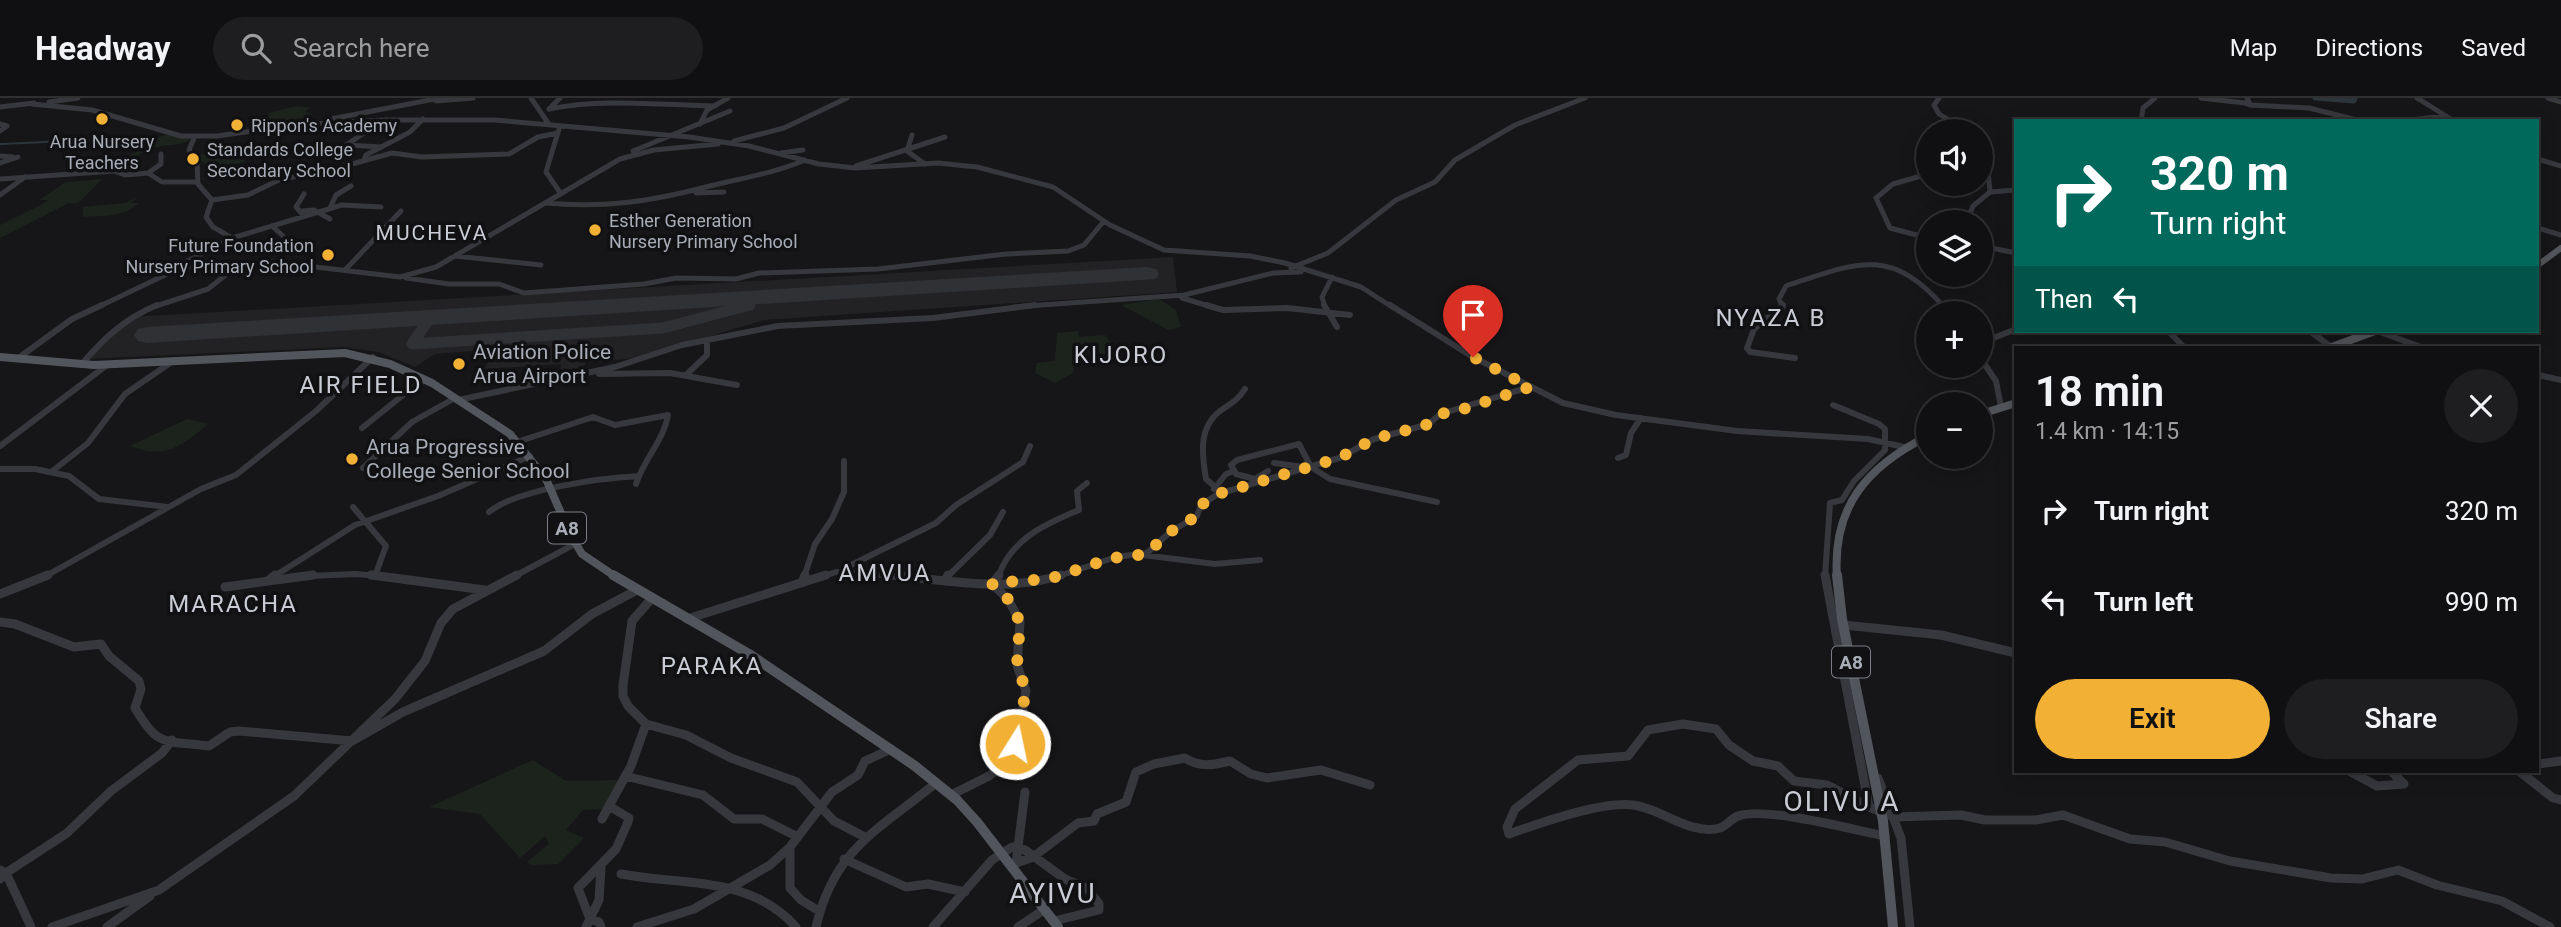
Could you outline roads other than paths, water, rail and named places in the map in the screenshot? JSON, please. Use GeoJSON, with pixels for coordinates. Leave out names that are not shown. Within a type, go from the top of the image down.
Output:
{"type":"FeatureCollection","features":[{"type":"Feature","properties":{"kind":"main road"},"geometry":{"type":"LineString","coordinates":[[2539,264],[2561,248]]}},
{"type":"Feature","properties":{"kind":"main road"},"geometry":{"type":"LineString","coordinates":[[2345,346],[2372,333]]}},
{"type":"Feature","properties":{"kind":"main road","name":"A8"},"geometry":{"type":"LineString","coordinates":[[0,357],[107,365],[313,353],[374,357],[423,379],[517,442],[530,456],[550,487],[573,545],[590,562],[771,668],[892,749],[936,783],[951,795],[1014,864],[1056,924]]}},
{"type":"Feature","properties":{"kind":"main road"},"geometry":{"type":"LineString","coordinates":[[1993,410],[2014,404]]}},
{"type":"Feature","properties":{"kind":"main road","name":"A8"},"geometry":{"type":"LineString","coordinates":[[1893,927],[1885,836],[1844,625],[1837,570],[1841,525],[1852,498],[1868,477],[1904,447],[1916,442]]}},
{"type":"Feature","properties":{"kind":"street"},"geometry":{"type":"LineString","coordinates":[[0,107],[78,98]]}},
{"type":"Feature","properties":{"kind":"street"},"geometry":{"type":"LineString","coordinates":[[305,124],[440,98]]}},
{"type":"Feature","properties":{"kind":"street"},"geometry":{"type":"LineString","coordinates":[[430,101],[473,98]]}},
{"type":"Feature","properties":{"kind":"street"},"geometry":{"type":"LineString","coordinates":[[531,98],[548,123]]}},
{"type":"Feature","properties":{"kind":"street"},"geometry":{"type":"LineString","coordinates":[[543,113],[560,98]]}},
{"type":"Feature","properties":{"kind":"street"},"geometry":{"type":"LineString","coordinates":[[700,124],[706,111],[728,98]]}},
{"type":"Feature","properties":{"kind":"street"},"geometry":{"type":"LineString","coordinates":[[628,156],[727,142],[784,128],[847,98]]}},
{"type":"Feature","properties":{"kind":"street"},"geometry":{"type":"LineString","coordinates":[[363,468],[412,422],[456,399],[584,373],[707,341],[805,323],[907,320],[1028,305],[1178,296],[1284,272],[1328,253],[1396,200],[1435,182],[1455,160],[1515,125],[1586,98]]}},
{"type":"Feature","properties":{"kind":"street"},"geometry":{"type":"LineString","coordinates":[[1939,98],[1934,104],[1939,114],[1947,119]]}},
{"type":"Feature","properties":{"kind":"street"},"geometry":{"type":"LineString","coordinates":[[2140,119],[2143,108],[2154,98]]}},
{"type":"Feature","properties":{"kind":"street"},"geometry":{"type":"LineString","coordinates":[[2201,98],[2246,100],[2309,108],[2353,119]]}},
{"type":"Feature","properties":{"kind":"street"},"geometry":{"type":"LineString","coordinates":[[2417,98],[2450,119]]}},
{"type":"Feature","properties":{"kind":"street"},"geometry":{"type":"LineString","coordinates":[[2548,98],[2561,102]]}},
{"type":"Feature","properties":{"kind":"street"},"geometry":{"type":"LineString","coordinates":[[32,104],[92,110],[173,134],[195,136],[305,124],[411,119],[548,123],[727,142],[850,167],[965,164],[1023,177],[1059,190],[1104,221],[1164,250],[1218,257],[1250,256],[1361,287],[1473,357],[1563,403],[1642,418],[1751,433],[1884,441],[1904,447]]}},
{"type":"Feature","properties":{"kind":"street"},"geometry":{"type":"LineString","coordinates":[[549,109],[568,105],[612,104],[715,106]]}},
{"type":"Feature","properties":{"kind":"street"},"geometry":{"type":"LineString","coordinates":[[400,277],[429,271],[628,156],[730,111]]}},
{"type":"Feature","properties":{"kind":"street"},"geometry":{"type":"LineString","coordinates":[[2419,119],[2443,116]]}},
{"type":"Feature","properties":{"kind":"street"},"geometry":{"type":"LineString","coordinates":[[403,127],[411,119]]}},
{"type":"Feature","properties":{"kind":"street"},"geometry":{"type":"LineString","coordinates":[[364,160],[366,155],[410,132],[424,119]]}},
{"type":"Feature","properties":{"kind":"street"},"geometry":{"type":"LineString","coordinates":[[382,147],[346,145],[384,120]]}},
{"type":"Feature","properties":{"kind":"street"},"geometry":{"type":"LineString","coordinates":[[0,124],[7,126],[0,131]]}},
{"type":"Feature","properties":{"kind":"street"},"geometry":{"type":"LineString","coordinates":[[559,124],[546,172],[561,194]]}},
{"type":"Feature","properties":{"kind":"street"},"geometry":{"type":"LineString","coordinates":[[212,200],[248,195],[281,179],[322,174],[394,153],[422,157],[509,154],[535,139],[558,133]]}},
{"type":"Feature","properties":{"kind":"street"},"geometry":{"type":"LineString","coordinates":[[906,151],[912,135]]}},
{"type":"Feature","properties":{"kind":"street"},"geometry":{"type":"LineString","coordinates":[[195,136],[189,148],[197,162],[197,182],[212,200]]}},
{"type":"Feature","properties":{"kind":"street"},"geometry":{"type":"LineString","coordinates":[[850,167],[945,137]]}},
{"type":"Feature","properties":{"kind":"street"},"geometry":{"type":"LineString","coordinates":[[744,153],[749,146]]}},
{"type":"Feature","properties":{"kind":"street"},"geometry":{"type":"LineString","coordinates":[[780,153],[803,150]]}},
{"type":"Feature","properties":{"kind":"street"},"geometry":{"type":"LineString","coordinates":[[906,151],[926,164]]}},
{"type":"Feature","properties":{"kind":"street"},"geometry":{"type":"LineString","coordinates":[[0,179],[108,171],[125,175],[148,173],[161,164],[161,154]]}},
{"type":"Feature","properties":{"kind":"street"},"geometry":{"type":"LineString","coordinates":[[0,156],[18,157],[0,163]]}},
{"type":"Feature","properties":{"kind":"street"},"geometry":{"type":"LineString","coordinates":[[926,164],[933,157]]}},
{"type":"Feature","properties":{"kind":"street"},"geometry":{"type":"LineString","coordinates":[[692,193],[705,187],[778,172],[806,160]]}},
{"type":"Feature","properties":{"kind":"street"},"geometry":{"type":"LineString","coordinates":[[2539,161],[2560,166]]}},
{"type":"Feature","properties":{"kind":"street"},"geometry":{"type":"LineString","coordinates":[[776,179],[778,172]]}},
{"type":"Feature","properties":{"kind":"street"},"geometry":{"type":"LineString","coordinates":[[148,173],[160,182],[197,182]]}},
{"type":"Feature","properties":{"kind":"street"},"geometry":{"type":"LineString","coordinates":[[0,195],[25,177]]}},
{"type":"Feature","properties":{"kind":"street"},"geometry":{"type":"LineString","coordinates":[[1916,177],[1891,183],[1882,188],[1876,198],[1890,228],[1916,235]]}},
{"type":"Feature","properties":{"kind":"street"},"geometry":{"type":"LineString","coordinates":[[329,208],[335,196],[351,186]]}},
{"type":"Feature","properties":{"kind":"street"},"geometry":{"type":"LineString","coordinates":[[1993,192],[2014,190]]}},
{"type":"Feature","properties":{"kind":"street"},"geometry":{"type":"LineString","coordinates":[[545,202],[593,207],[692,193],[724,192]]}},
{"type":"Feature","properties":{"kind":"street"},"geometry":{"type":"LineString","coordinates":[[303,214],[296,207],[304,194]]}},
{"type":"Feature","properties":{"kind":"street"},"geometry":{"type":"LineString","coordinates":[[1971,210],[1985,196]]}},
{"type":"Feature","properties":{"kind":"street"},"geometry":{"type":"LineString","coordinates":[[212,200],[206,214],[208,221],[232,238]]}},
{"type":"Feature","properties":{"kind":"street"},"geometry":{"type":"LineString","coordinates":[[17,359],[72,319],[232,238],[303,214],[342,205],[381,207]]}},
{"type":"Feature","properties":{"kind":"street"},"geometry":{"type":"LineString","coordinates":[[345,271],[364,253],[375,234],[401,211]]}},
{"type":"Feature","properties":{"kind":"street"},"geometry":{"type":"LineString","coordinates":[[316,213],[330,219]]}},
{"type":"Feature","properties":{"kind":"street"},"geometry":{"type":"LineString","coordinates":[[175,269],[242,262],[273,262],[449,284],[499,284],[524,293],[644,285],[679,278],[736,279],[759,273],[878,269],[975,260],[995,255],[1068,251],[1084,245],[1104,221]]}},
{"type":"Feature","properties":{"kind":"street"},"geometry":{"type":"LineString","coordinates":[[272,226],[283,236]]}},
{"type":"Feature","properties":{"kind":"street"},"geometry":{"type":"LineString","coordinates":[[2539,228],[2561,235]]}},
{"type":"Feature","properties":{"kind":"street"},"geometry":{"type":"LineString","coordinates":[[1993,248],[2014,253]]}},
{"type":"Feature","properties":{"kind":"street"},"geometry":{"type":"LineString","coordinates":[[454,256],[541,265]]}},
{"type":"Feature","properties":{"kind":"street"},"geometry":{"type":"LineString","coordinates":[[81,365],[108,334],[131,316],[173,298],[208,289],[242,262]]}},
{"type":"Feature","properties":{"kind":"street"},"geometry":{"type":"LineString","coordinates":[[1795,358],[1750,352],[1746,344],[1752,329],[1784,306],[1779,299],[1786,286],[1849,264],[1898,268],[1919,278],[1939,301]]}},
{"type":"Feature","properties":{"kind":"street"},"geometry":{"type":"LineString","coordinates":[[1284,272],[1315,273]]}},
{"type":"Feature","properties":{"kind":"street"},"geometry":{"type":"LineString","coordinates":[[1332,277],[1322,298],[1327,314],[1337,327]]}},
{"type":"Feature","properties":{"kind":"street"},"geometry":{"type":"LineString","coordinates":[[1178,296],[1223,310],[1287,308],[1350,315]]}},
{"type":"Feature","properties":{"kind":"street"},"geometry":{"type":"LineString","coordinates":[[1993,337],[2014,330]]}},
{"type":"Feature","properties":{"kind":"street"},"geometry":{"type":"LineString","coordinates":[[2170,333],[2183,346]]}},
{"type":"Feature","properties":{"kind":"street"},"geometry":{"type":"LineString","coordinates":[[2312,333],[2328,346]]}},
{"type":"Feature","properties":{"kind":"street"},"geometry":{"type":"LineString","coordinates":[[2382,333],[2418,346]]}},
{"type":"Feature","properties":{"kind":"street"},"geometry":{"type":"LineString","coordinates":[[686,375],[707,355],[707,341]]}},
{"type":"Feature","properties":{"kind":"street"},"geometry":{"type":"LineString","coordinates":[[0,594],[48,575],[169,507],[246,468],[316,411],[374,357]]}},
{"type":"Feature","properties":{"kind":"street"},"geometry":{"type":"LineString","coordinates":[[51,472],[88,443],[125,394],[174,361]]}},
{"type":"Feature","properties":{"kind":"street"},"geometry":{"type":"LineString","coordinates":[[0,446],[107,365]]}},
{"type":"Feature","properties":{"kind":"street"},"geometry":{"type":"LineString","coordinates":[[584,373],[686,375],[737,385]]}},
{"type":"Feature","properties":{"kind":"street"},"geometry":{"type":"LineString","coordinates":[[2539,375],[2561,380]]}},
{"type":"Feature","properties":{"kind":"street"},"geometry":{"type":"LineString","coordinates":[[1993,376],[2000,393],[2001,407]]}},
{"type":"Feature","properties":{"kind":"street"},"geometry":{"type":"LineString","coordinates":[[362,428],[423,379]]}},
{"type":"Feature","properties":{"kind":"street"},"geometry":{"type":"LineString","coordinates":[[836,572],[992,583],[1049,579],[1112,558],[1149,552],[1170,532],[1197,516],[1200,506],[1218,490],[1339,458],[1374,439],[1429,424],[1440,414],[1530,387]]}},
{"type":"Feature","properties":{"kind":"street"},"geometry":{"type":"LineString","coordinates":[[1218,490],[1206,479],[1202,439],[1212,419],[1238,402],[1245,388]]}},
{"type":"Feature","properties":{"kind":"street"},"geometry":{"type":"LineString","coordinates":[[1833,405],[1880,424],[1885,429],[1885,450],[1854,481],[1842,500],[1830,503],[1824,563],[1869,807]]}},
{"type":"Feature","properties":{"kind":"street"},"geometry":{"type":"LineString","coordinates":[[517,442],[593,417],[615,425],[668,415],[666,428],[636,484]]}},
{"type":"Feature","properties":{"kind":"street"},"geometry":{"type":"LineString","coordinates":[[1618,458],[1626,455],[1631,433],[1642,418]]}},
{"type":"Feature","properties":{"kind":"street"},"geometry":{"type":"LineString","coordinates":[[1234,471],[1232,463],[1237,460],[1299,444],[1311,466],[1335,483],[1376,488],[1437,502]]}},
{"type":"Feature","properties":{"kind":"street"},"geometry":{"type":"LineString","coordinates":[[687,619],[836,572],[936,523],[956,506],[1023,462],[1030,446]]}},
{"type":"Feature","properties":{"kind":"street"},"geometry":{"type":"LineString","coordinates":[[270,579],[293,562],[366,521],[438,496],[530,456]]}},
{"type":"Feature","properties":{"kind":"street"},"geometry":{"type":"LineString","coordinates":[[802,583],[815,544],[832,519],[844,492],[844,461]]}},
{"type":"Feature","properties":{"kind":"street"},"geometry":{"type":"LineString","coordinates":[[1274,463],[1311,466]]}},
{"type":"Feature","properties":{"kind":"street"},"geometry":{"type":"LineString","coordinates":[[0,469],[51,472],[81,482],[99,499],[169,507]]}},
{"type":"Feature","properties":{"kind":"street"},"geometry":{"type":"LineString","coordinates":[[1218,490],[1226,474],[1234,471],[1259,479]]}},
{"type":"Feature","properties":{"kind":"street"},"geometry":{"type":"LineString","coordinates":[[1259,479],[1268,471]]}},
{"type":"Feature","properties":{"kind":"street"},"geometry":{"type":"LineString","coordinates":[[489,512],[512,497],[534,494],[550,487],[584,480],[639,476]]}},
{"type":"Feature","properties":{"kind":"street"},"geometry":{"type":"LineString","coordinates":[[992,583],[997,580],[1003,562],[1035,529],[1079,510],[1077,491],[1087,483]]}},
{"type":"Feature","properties":{"kind":"street"},"geometry":{"type":"LineString","coordinates":[[353,507],[386,547],[376,573]]}},
{"type":"Feature","properties":{"kind":"street"},"geometry":{"type":"LineString","coordinates":[[945,580],[952,569],[990,535],[1003,512]]}},
{"type":"Feature","properties":{"kind":"street"},"geometry":{"type":"LineString","coordinates":[[107,927],[283,804],[352,741],[395,699],[425,661],[441,624],[453,609],[573,545]]}},
{"type":"Feature","properties":{"kind":"street"},"geometry":{"type":"LineString","coordinates":[[1138,555],[1179,557],[1216,564],[1260,560]]}},
{"type":"Feature","properties":{"kind":"street"},"geometry":{"type":"LineString","coordinates":[[225,587],[270,579],[333,573],[376,573],[387,577],[415,576],[485,590]]}},
{"type":"Feature","properties":{"kind":"street"},"geometry":{"type":"LineString","coordinates":[[951,795],[967,789],[989,775],[1008,761],[1015,749],[1026,691],[1017,665],[1020,622],[1008,599],[995,590],[992,583]]}},
{"type":"Feature","properties":{"kind":"street"},"geometry":{"type":"LineString","coordinates":[[0,622],[15,624],[74,647],[100,642],[106,655],[139,680],[141,687],[134,703],[135,708],[150,733],[160,740],[213,746],[230,732],[239,731],[352,741],[403,712],[544,651],[593,614],[637,590]]}},
{"type":"Feature","properties":{"kind":"street"},"geometry":{"type":"LineString","coordinates":[[652,598],[632,621],[623,685],[623,696],[628,706],[646,724],[686,736],[732,758],[797,782],[834,821],[863,836]]}},
{"type":"Feature","properties":{"kind":"street"},"geometry":{"type":"LineString","coordinates":[[1844,625],[1952,636],[2014,652]]}},
{"type":"Feature","properties":{"kind":"street"},"geometry":{"type":"LineString","coordinates":[[602,819],[625,776],[646,724]]}},
{"type":"Feature","properties":{"kind":"street"},"geometry":{"type":"LineString","coordinates":[[1885,836],[1762,813],[1738,816],[1720,828],[1691,826],[1637,805],[1624,804],[1548,820],[1509,834],[1507,827],[1515,809],[1578,760],[1628,756],[1648,730],[1683,724],[1716,729],[1724,735],[1729,745],[1753,761],[1778,766],[1794,781],[1827,785],[1894,817],[1961,815],[1985,820],[2036,820],[2063,815],[2130,839],[2165,842],[2222,859],[2300,873],[2362,879],[2398,870],[2437,885],[2502,901],[2550,927]]}},
{"type":"Feature","properties":{"kind":"street"},"geometry":{"type":"LineString","coordinates":[[31,927],[2,874],[67,834],[102,799],[162,753],[172,740]]}},
{"type":"Feature","properties":{"kind":"street"},"geometry":{"type":"LineString","coordinates":[[637,927],[694,909],[732,889],[770,864],[790,847],[814,817],[819,805],[832,792],[858,775],[865,761],[892,749]]}},
{"type":"Feature","properties":{"kind":"street"},"geometry":{"type":"LineString","coordinates":[[1014,864],[1033,857],[1078,823],[1094,821],[1097,814],[1126,802],[1136,772],[1163,762],[1185,758],[1194,764],[1211,766],[1230,761],[1251,774],[1267,778],[1321,770],[1370,785]]}},
{"type":"Feature","properties":{"kind":"street"},"geometry":{"type":"LineString","coordinates":[[2539,764],[2561,761]]}},
{"type":"Feature","properties":{"kind":"street"},"geometry":{"type":"LineString","coordinates":[[1873,765],[1894,817],[1902,849],[1910,927]]}},
{"type":"Feature","properties":{"kind":"street"},"geometry":{"type":"LineString","coordinates":[[2353,773],[2377,786],[2404,784],[2393,773]]}},
{"type":"Feature","properties":{"kind":"street"},"geometry":{"type":"LineString","coordinates":[[2520,773],[2553,798],[2561,800]]}},
{"type":"Feature","properties":{"kind":"street"},"geometry":{"type":"LineString","coordinates":[[625,776],[703,795],[734,819],[762,819],[798,836]]}},
{"type":"Feature","properties":{"kind":"street"},"geometry":{"type":"LineString","coordinates":[[816,927],[827,885],[863,836],[894,818],[936,783]]}},
{"type":"Feature","properties":{"kind":"street"},"geometry":{"type":"LineString","coordinates":[[1014,864],[1020,848],[1025,792]]}},
{"type":"Feature","properties":{"kind":"street"},"geometry":{"type":"LineString","coordinates":[[588,923],[578,888],[583,880],[601,867],[615,849],[629,818],[609,806]]}},
{"type":"Feature","properties":{"kind":"street"},"geometry":{"type":"LineString","coordinates":[[790,847],[790,888],[801,900],[819,911]]}},
{"type":"Feature","properties":{"kind":"street"},"geometry":{"type":"LineString","coordinates":[[933,927],[1002,852],[1012,847],[1020,848],[1065,879],[1088,889],[1099,905],[1099,910],[1056,924]]}},
{"type":"Feature","properties":{"kind":"street"},"geometry":{"type":"LineString","coordinates":[[844,859],[906,887],[928,884],[965,892]]}},
{"type":"Feature","properties":{"kind":"street"},"geometry":{"type":"LineString","coordinates":[[588,923],[599,900],[601,867]]}},
{"type":"Feature","properties":{"kind":"street"},"geometry":{"type":"LineString","coordinates":[[621,874],[641,879],[732,889],[768,900],[781,909],[796,927]]}},
{"type":"Feature","properties":{"kind":"street"},"geometry":{"type":"LineString","coordinates":[[52,927],[159,890]]}},
{"type":"Feature","properties":{"kind":"street"},"geometry":{"type":"LineString","coordinates":[[1018,927],[1045,909]]}},
{"type":"Feature","properties":{"kind":"street"},"geometry":{"type":"LineString","coordinates":[[588,923],[599,922],[600,927]]}},
{"type":"Feature","properties":{"kind":"waterway"},"geometry":{"type":"LineString","coordinates":[[2315,98],[2354,101],[2355,98]]}},
{"type":"Feature","properties":{"kind":"waterway"},"geometry":{"type":"LineString","coordinates":[[0,144],[87,140],[140,142]]}},
{"type":"Feature","properties":{"kind":"place","name":"Arua Nursery Teachers"},"geometry":{"type":"Point","coordinates":[102,119]}},
{"type":"Feature","properties":{"kind":"place","name":"Rippon's Academy"},"geometry":{"type":"Point","coordinates":[237,125]}},
{"type":"Feature","properties":{"kind":"place","name":"Standards College Secondary School"},"geometry":{"type":"Point","coordinates":[193,159]}},
{"type":"Feature","properties":{"kind":"place","name":"Esther Generation Nursery Primary School"},"geometry":{"type":"Point","coordinates":[595,230]}},
{"type":"Feature","properties":{"kind":"place","name":"Future Foundation Nursery Primary School"},"geometry":{"type":"Point","coordinates":[328,255]}},
{"type":"Feature","properties":{"kind":"place","name":"Aviation Police Arua Airport"},"geometry":{"type":"Point","coordinates":[459,364]}},
{"type":"Feature","properties":{"kind":"place","name":"Arua Progressive College Senior School"},"geometry":{"type":"Point","coordinates":[352,459]}},
{"type":"Feature","properties":{"kind":"district","name":"MUCHEVA"},"geometry":{"type":"Point","coordinates":[432,233]}},
{"type":"Feature","properties":{"kind":"district","name":"NYAZA B"},"geometry":{"type":"Point","coordinates":[1771,318]}},
{"type":"Feature","properties":{"kind":"district","name":"KIJORO"},"geometry":{"type":"Point","coordinates":[1121,355]}},
{"type":"Feature","properties":{"kind":"district","name":"AIR FIELD"},"geometry":{"type":"Point","coordinates":[361,385]}},
{"type":"Feature","properties":{"kind":"district","name":"AMVUA"},"geometry":{"type":"Point","coordinates":[885,573]}},
{"type":"Feature","properties":{"kind":"district","name":"MARACHA"},"geometry":{"type":"Point","coordinates":[233,604]}},
{"type":"Feature","properties":{"kind":"district","name":"PARAKA"},"geometry":{"type":"Point","coordinates":[712,666]}},
{"type":"Feature","properties":{"kind":"district","name":"OLIVU A"},"geometry":{"type":"Point","coordinates":[1842,801]}},
{"type":"Feature","properties":{"kind":"district","name":"AYIVU"},"geometry":{"type":"Point","coordinates":[1053,893]}}]}
